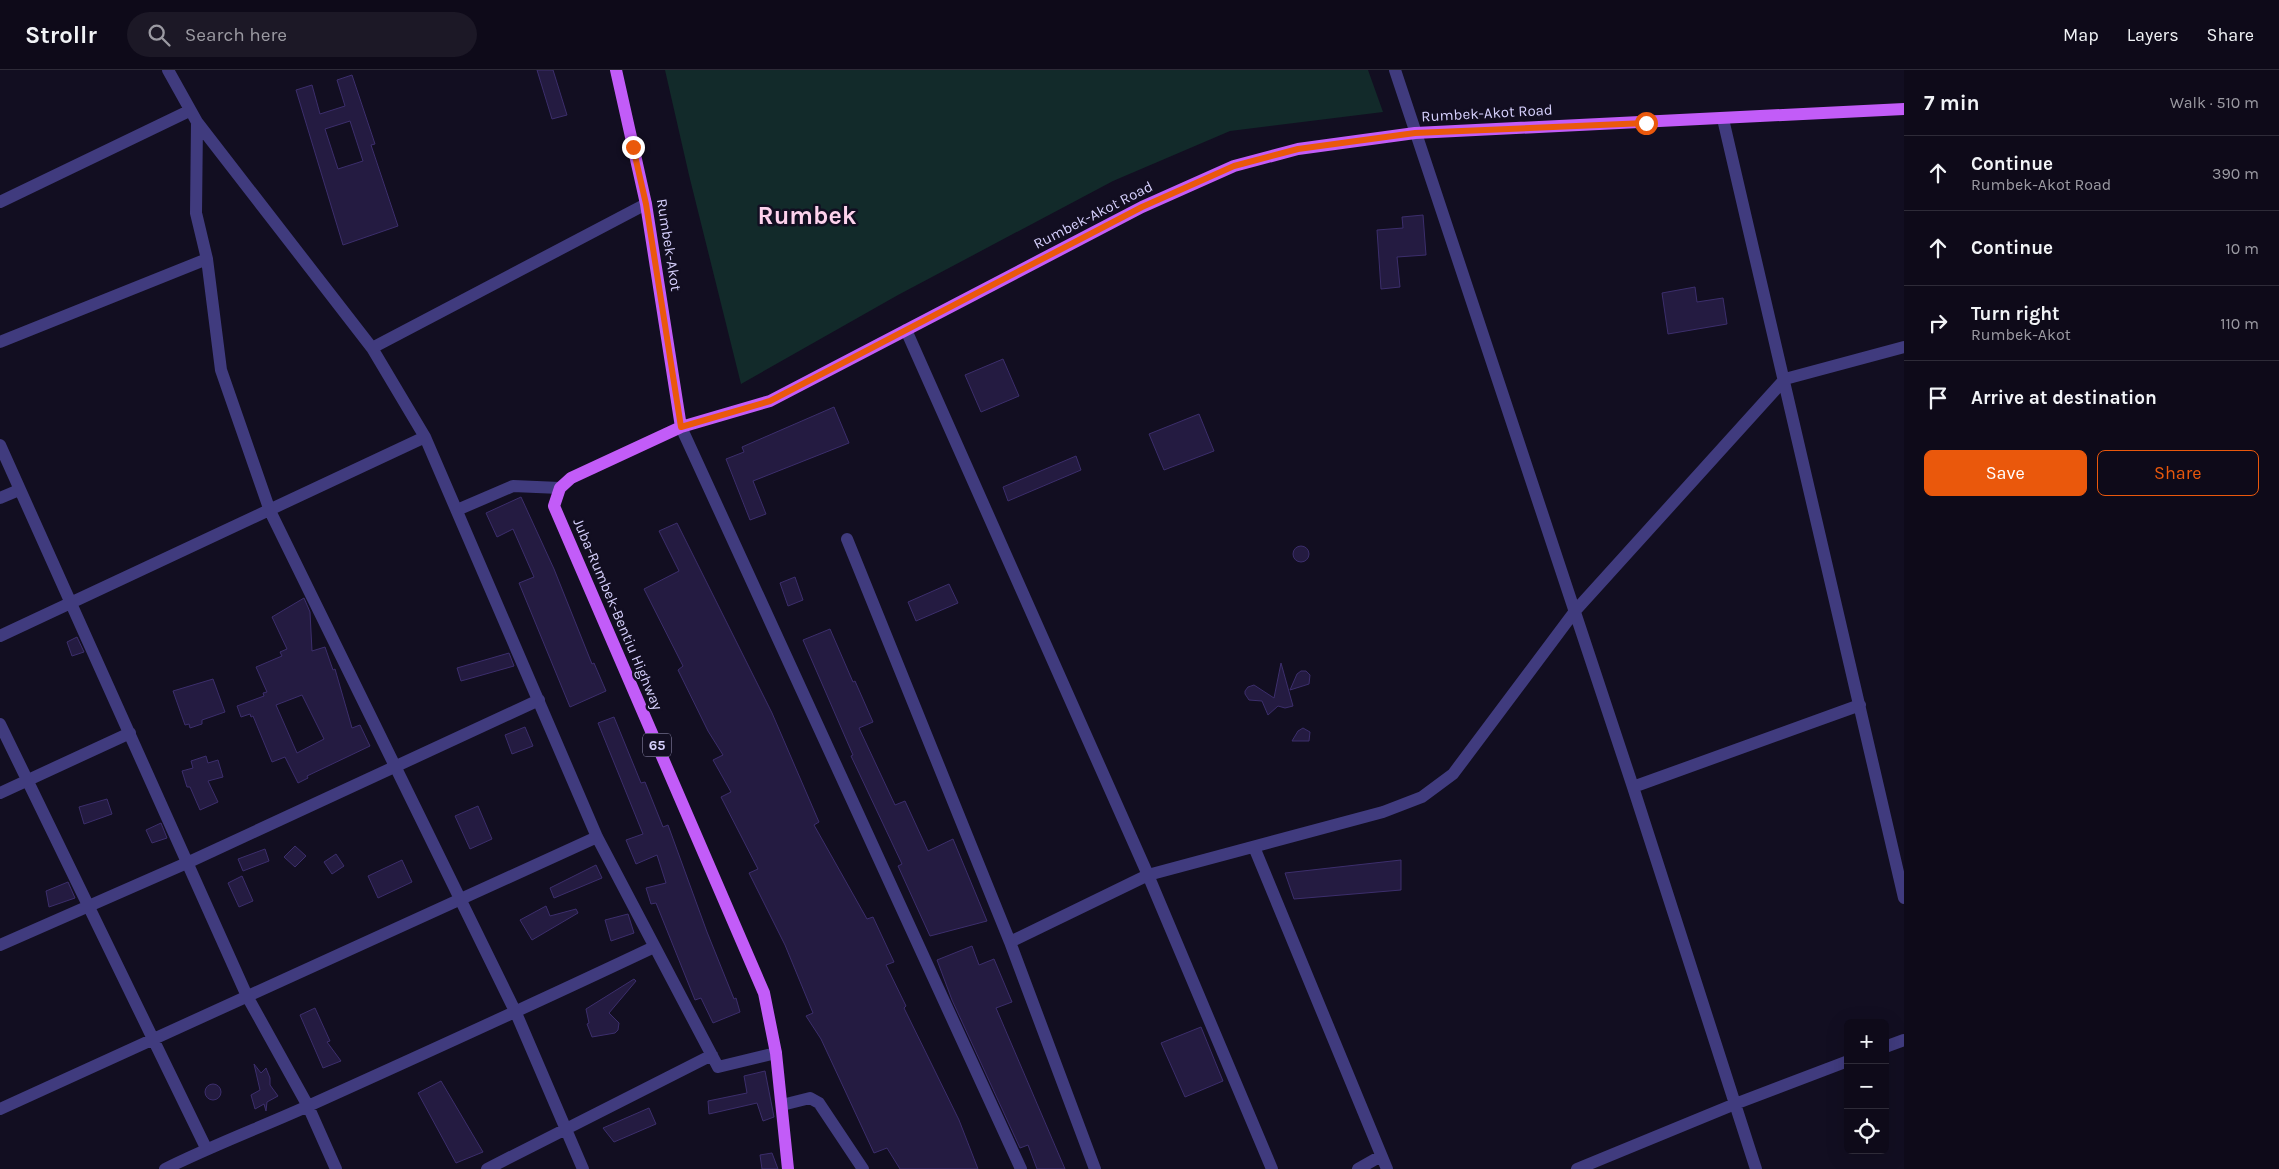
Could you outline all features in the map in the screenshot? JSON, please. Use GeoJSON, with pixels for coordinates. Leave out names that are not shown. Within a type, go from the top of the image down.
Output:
{"type":"FeatureCollection","features":[{"type":"Feature","properties":{"kind":"main road","name":"Rumbek-Akot"},"geometry":{"type":"LineString","coordinates":[[616,70],[646,204],[681,427]]}},
{"type":"Feature","properties":{"kind":"main road","name":"Rumbek-Akot Road"},"geometry":{"type":"LineString","coordinates":[[681,427],[713,416],[770,401],[1142,207],[1234,166],[1298,149],[1415,133],[1904,109]]}},
{"type":"Feature","properties":{"kind":"main road"},"geometry":{"type":"LineString","coordinates":[[560,488],[571,478],[681,427]]}},
{"type":"Feature","properties":{"kind":"main road","name":"Juba-Rumbek-Bentiu Highway"},"geometry":{"type":"LineString","coordinates":[[560,488],[554,506],[764,993],[776,1054],[788,1169]]}},
{"type":"Feature","properties":{"kind":"street"},"geometry":{"type":"LineString","coordinates":[[168,70],[189,111],[197,122],[372,348],[425,437],[597,837],[718,1067],[776,1054]]}},
{"type":"Feature","properties":{"kind":"street"},"geometry":{"type":"LineString","coordinates":[[1395,70],[1634,786],[1756,1169]]}},
{"type":"Feature","properties":{"kind":"street"},"geometry":{"type":"LineString","coordinates":[[0,202],[189,111]]}},
{"type":"Feature","properties":{"kind":"street"},"geometry":{"type":"LineString","coordinates":[[1723,119],[1785,379],[1904,898]]}},
{"type":"Feature","properties":{"kind":"street"},"geometry":{"type":"LineString","coordinates":[[197,122],[196,213],[207,259],[221,370],[270,511],[394,767],[516,1012],[566,1127],[582,1169]]}},
{"type":"Feature","properties":{"kind":"street"},"geometry":{"type":"LineString","coordinates":[[372,348],[646,204]]}},
{"type":"Feature","properties":{"kind":"street"},"geometry":{"type":"LineString","coordinates":[[0,342],[207,259]]}},
{"type":"Feature","properties":{"kind":"street"},"geometry":{"type":"LineString","coordinates":[[906,330],[1148,875],[1272,1169]]}},
{"type":"Feature","properties":{"kind":"street"},"geometry":{"type":"LineString","coordinates":[[1010,942],[1148,875],[1383,812],[1422,797],[1453,774],[1575,611],[1785,379],[1904,347]]}},
{"type":"Feature","properties":{"kind":"street"},"geometry":{"type":"LineString","coordinates":[[681,427],[1022,1169]]}},
{"type":"Feature","properties":{"kind":"street"},"geometry":{"type":"LineString","coordinates":[[0,636],[425,437]]}},
{"type":"Feature","properties":{"kind":"street"},"geometry":{"type":"LineString","coordinates":[[0,445],[189,862],[247,996],[308,1106],[336,1169]]}},
{"type":"Feature","properties":{"kind":"street"},"geometry":{"type":"LineString","coordinates":[[457,510],[513,486],[560,488]]}},
{"type":"Feature","properties":{"kind":"street"},"geometry":{"type":"LineString","coordinates":[[0,498],[19,490]]}},
{"type":"Feature","properties":{"kind":"street"},"geometry":{"type":"LineString","coordinates":[[847,540],[1010,942],[1095,1169]]}},
{"type":"Feature","properties":{"kind":"street"},"geometry":{"type":"LineString","coordinates":[[0,945],[189,862],[539,700]]}},
{"type":"Feature","properties":{"kind":"street"},"geometry":{"type":"LineString","coordinates":[[1634,786],[1860,705]]}},
{"type":"Feature","properties":{"kind":"street"},"geometry":{"type":"LineString","coordinates":[[0,724],[206,1148]]}},
{"type":"Feature","properties":{"kind":"street"},"geometry":{"type":"LineString","coordinates":[[0,793],[130,733]]}},
{"type":"Feature","properties":{"kind":"street"},"geometry":{"type":"LineString","coordinates":[[0,1109],[597,837]]}},
{"type":"Feature","properties":{"kind":"street"},"geometry":{"type":"LineString","coordinates":[[1254,848],[1387,1169]]}},
{"type":"Feature","properties":{"kind":"street"},"geometry":{"type":"LineString","coordinates":[[165,1169],[206,1148],[308,1106],[654,947]]}},
{"type":"Feature","properties":{"kind":"street"},"geometry":{"type":"LineString","coordinates":[[1889,1046],[1904,1040]]}},
{"type":"Feature","properties":{"kind":"street"},"geometry":{"type":"LineString","coordinates":[[487,1169],[566,1127],[712,1055]]}},
{"type":"Feature","properties":{"kind":"street"},"geometry":{"type":"LineString","coordinates":[[1577,1169],[1735,1104],[1844,1063]]}},
{"type":"Feature","properties":{"kind":"street"},"geometry":{"type":"LineString","coordinates":[[782,1105],[810,1098],[819,1103],[863,1169]]}},
{"type":"Feature","properties":{"kind":"street"},"geometry":{"type":"LineString","coordinates":[[1358,1169],[1381,1156]]}},
{"type":"Feature","properties":{"kind":"green space"},"geometry":{"type":"Polygon","coordinates":[[[665,70],[1368,70],[1383,112],[1230,131],[1113,181],[898,295],[741,384],[665,70]]]}},
{"type":"Feature","properties":{"kind":"building"},"geometry":{"type":"Polygon","coordinates":[[[537,70],[553,70],[567,115],[552,119],[537,70]]]}},
{"type":"Feature","properties":{"kind":"building"},"geometry":{"type":"Polygon","coordinates":[[[352,75],[375,144],[371,145],[398,226],[343,245],[296,90],[312,85],[320,114],[345,106],[337,80],[352,75]],[[350,121],[325,129],[338,169],[363,161],[350,121]]]}},
{"type":"Feature","properties":{"kind":"building"},"geometry":{"type":"Polygon","coordinates":[[[1423,215],[1426,255],[1397,257],[1400,287],[1381,289],[1377,230],[1403,228],[1402,217],[1423,215]]]}},
{"type":"Feature","properties":{"kind":"building"},"geometry":{"type":"Polygon","coordinates":[[[1695,287],[1697,302],[1723,298],[1727,324],[1668,334],[1662,293],[1695,287]]]}},
{"type":"Feature","properties":{"kind":"building"},"geometry":{"type":"Polygon","coordinates":[[[1003,359],[1019,396],[981,412],[965,375],[1003,359]]]}},
{"type":"Feature","properties":{"kind":"building"},"geometry":{"type":"Polygon","coordinates":[[[834,407],[849,443],[753,481],[766,514],[750,520],[726,459],[744,452],[742,447],[834,407]]]}},
{"type":"Feature","properties":{"kind":"building"},"geometry":{"type":"Polygon","coordinates":[[[1199,414],[1214,451],[1164,470],[1149,434],[1199,414]]]}},
{"type":"Feature","properties":{"kind":"building"},"geometry":{"type":"Polygon","coordinates":[[[1076,456],[1081,470],[1008,501],[1003,487],[1076,456]]]}},
{"type":"Feature","properties":{"kind":"building"},"geometry":{"type":"Polygon","coordinates":[[[521,497],[554,569],[592,664],[594,663],[606,691],[570,707],[519,583],[534,577],[513,529],[497,537],[486,513],[521,497]]]}},
{"type":"Feature","properties":{"kind":"building"},"geometry":{"type":"Polygon","coordinates":[[[677,523],[772,713],[819,822],[814,825],[867,919],[873,917],[894,962],[886,965],[906,1006],[904,1008],[959,1120],[978,1169],[900,1169],[887,1148],[874,1153],[821,1039],[806,1016],[813,1013],[785,945],[749,873],[758,869],[721,797],[731,792],[713,760],[723,755],[708,731],[678,670],[683,666],[644,589],[679,571],[659,531],[677,523]]]}},
{"type":"Feature","properties":{"kind":"building"},"geometry":{"type":"Polygon","coordinates":[[[1301,546],[1309,554],[1301,562],[1293,554],[1301,546]]]}},
{"type":"Feature","properties":{"kind":"building"},"geometry":{"type":"Polygon","coordinates":[[[795,577],[803,600],[788,606],[780,583],[795,577]]]}},
{"type":"Feature","properties":{"kind":"building"},"geometry":{"type":"Polygon","coordinates":[[[949,584],[958,603],[916,621],[908,602],[949,584]]]}},
{"type":"Feature","properties":{"kind":"building"},"geometry":{"type":"Polygon","coordinates":[[[304,598],[310,612],[312,651],[325,647],[333,670],[335,669],[352,728],[360,725],[370,746],[307,776],[308,778],[298,783],[285,757],[272,762],[253,716],[251,717],[250,714],[241,717],[237,706],[264,696],[263,693],[267,692],[256,667],[282,656],[280,652],[287,649],[272,617],[304,598]],[[302,695],[276,705],[297,753],[324,739],[302,695]]]}},
{"type":"Feature","properties":{"kind":"building"},"geometry":{"type":"Polygon","coordinates":[[[830,629],[873,722],[859,728],[895,805],[905,801],[928,851],[953,839],[987,921],[930,936],[898,866],[902,864],[851,756],[853,755],[803,640],[830,629]]]}},
{"type":"Feature","properties":{"kind":"building"},"geometry":{"type":"Polygon","coordinates":[[[77,637],[84,652],[72,656],[67,642],[77,637]]]}},
{"type":"Feature","properties":{"kind":"building"},"geometry":{"type":"Polygon","coordinates":[[[509,653],[514,666],[461,681],[457,668],[509,653]]]}},
{"type":"Feature","properties":{"kind":"building"},"geometry":{"type":"Polygon","coordinates":[[[1281,663],[1293,706],[1285,708],[1278,706],[1268,715],[1262,701],[1249,700],[1245,691],[1248,687],[1254,685],[1274,698],[1281,663]]]}},
{"type":"Feature","properties":{"kind":"building"},"geometry":{"type":"Polygon","coordinates":[[[1301,671],[1306,671],[1310,675],[1309,684],[1290,690],[1297,674],[1301,671]]]}},
{"type":"Feature","properties":{"kind":"building"},"geometry":{"type":"Polygon","coordinates":[[[213,679],[225,712],[202,720],[202,724],[190,728],[189,724],[185,725],[173,691],[213,679]]]}},
{"type":"Feature","properties":{"kind":"building"},"geometry":{"type":"Polygon","coordinates":[[[614,717],[641,783],[645,782],[663,827],[668,825],[707,932],[734,999],[736,998],[740,1012],[713,1023],[701,998],[695,1000],[656,903],[651,904],[646,888],[666,883],[657,855],[636,864],[626,840],[643,834],[598,723],[614,717]]]}},
{"type":"Feature","properties":{"kind":"building"},"geometry":{"type":"Polygon","coordinates":[[[525,727],[533,746],[512,754],[505,735],[525,727]]]}},
{"type":"Feature","properties":{"kind":"building"},"geometry":{"type":"Polygon","coordinates":[[[1303,728],[1310,732],[1309,741],[1292,741],[1298,731],[1303,728]]]}},
{"type":"Feature","properties":{"kind":"building"},"geometry":{"type":"Polygon","coordinates":[[[206,756],[208,763],[218,760],[223,777],[208,781],[218,802],[200,810],[190,787],[187,787],[182,771],[193,768],[191,761],[206,756]]]}},
{"type":"Feature","properties":{"kind":"building"},"geometry":{"type":"Polygon","coordinates":[[[107,799],[112,814],[84,824],[79,807],[107,799]]]}},
{"type":"Feature","properties":{"kind":"building"},"geometry":{"type":"Polygon","coordinates":[[[478,806],[492,839],[470,849],[455,816],[478,806]]]}},
{"type":"Feature","properties":{"kind":"building"},"geometry":{"type":"Polygon","coordinates":[[[161,823],[167,838],[152,843],[146,830],[161,823]]]}},
{"type":"Feature","properties":{"kind":"building"},"geometry":{"type":"Polygon","coordinates":[[[295,846],[306,856],[295,867],[284,857],[295,846]]]}},
{"type":"Feature","properties":{"kind":"building"},"geometry":{"type":"Polygon","coordinates":[[[265,849],[269,861],[243,871],[238,859],[265,849]]]}},
{"type":"Feature","properties":{"kind":"building"},"geometry":{"type":"Polygon","coordinates":[[[336,854],[344,866],[332,874],[324,862],[336,854]]]}},
{"type":"Feature","properties":{"kind":"building"},"geometry":{"type":"Polygon","coordinates":[[[402,860],[412,882],[378,898],[368,876],[402,860]]]}},
{"type":"Feature","properties":{"kind":"building"},"geometry":{"type":"Polygon","coordinates":[[[1401,860],[1401,890],[1294,899],[1285,873],[1401,860]]]}},
{"type":"Feature","properties":{"kind":"building"},"geometry":{"type":"Polygon","coordinates":[[[596,865],[602,878],[554,898],[550,888],[596,865]]]}},
{"type":"Feature","properties":{"kind":"building"},"geometry":{"type":"Polygon","coordinates":[[[242,876],[253,901],[239,907],[228,883],[242,876]]]}},
{"type":"Feature","properties":{"kind":"building"},"geometry":{"type":"Polygon","coordinates":[[[68,882],[75,898],[49,907],[46,891],[68,882]]]}},
{"type":"Feature","properties":{"kind":"building"},"geometry":{"type":"Polygon","coordinates":[[[546,906],[550,916],[576,909],[578,913],[532,940],[520,920],[546,906]]]}},
{"type":"Feature","properties":{"kind":"building"},"geometry":{"type":"Polygon","coordinates":[[[628,914],[634,933],[611,941],[605,920],[628,914]]]}},
{"type":"Feature","properties":{"kind":"building"},"geometry":{"type":"Polygon","coordinates":[[[972,946],[979,965],[994,959],[1012,1002],[996,1008],[1065,1169],[1037,1169],[1028,1145],[1020,1148],[952,1000],[937,960],[972,946]]]}},
{"type":"Feature","properties":{"kind":"building"},"geometry":{"type":"Polygon","coordinates":[[[634,979],[636,981],[609,1013],[619,1023],[618,1030],[615,1033],[592,1037],[587,1024],[589,1023],[586,1009],[634,979]]]}},
{"type":"Feature","properties":{"kind":"building"},"geometry":{"type":"Polygon","coordinates":[[[315,1008],[330,1041],[327,1042],[341,1061],[323,1068],[300,1015],[315,1008]]]}},
{"type":"Feature","properties":{"kind":"building"},"geometry":{"type":"Polygon","coordinates":[[[1201,1027],[1223,1081],[1185,1097],[1161,1043],[1201,1027]]]}},
{"type":"Feature","properties":{"kind":"building"},"geometry":{"type":"Polygon","coordinates":[[[254,1064],[261,1073],[266,1068],[270,1078],[270,1085],[278,1096],[267,1102],[266,1111],[264,1104],[255,1109],[251,1095],[260,1090],[254,1064]]]}},
{"type":"Feature","properties":{"kind":"building"},"geometry":{"type":"Polygon","coordinates":[[[765,1071],[774,1117],[763,1121],[757,1103],[709,1114],[708,1101],[747,1093],[744,1076],[765,1071]]]}},
{"type":"Feature","properties":{"kind":"building"},"geometry":{"type":"Polygon","coordinates":[[[441,1081],[483,1152],[456,1163],[418,1093],[441,1081]]]}},
{"type":"Feature","properties":{"kind":"building"},"geometry":{"type":"Polygon","coordinates":[[[210,1084],[216,1084],[221,1089],[219,1098],[210,1100],[205,1095],[205,1089],[210,1084]]]}},
{"type":"Feature","properties":{"kind":"building"},"geometry":{"type":"Polygon","coordinates":[[[649,1108],[656,1124],[614,1142],[603,1128],[649,1108]]]}},
{"type":"Feature","properties":{"kind":"building"},"geometry":{"type":"Polygon","coordinates":[[[772,1153],[778,1169],[762,1169],[760,1155],[772,1153]]]}},
{"type":"Feature","properties":{"kind":"district","name":"Rumbek"},"geometry":{"type":"Point","coordinates":[807,215]}},
{"type":"Feature","properties":{"kind":"route"},"geometry":{"type":"LineString","coordinates":[[633,147],[646,204],[681,427],[740,408],[770,401],[1142,207],[1234,166],[1298,149],[1415,133],[1646,123]]}}]}
